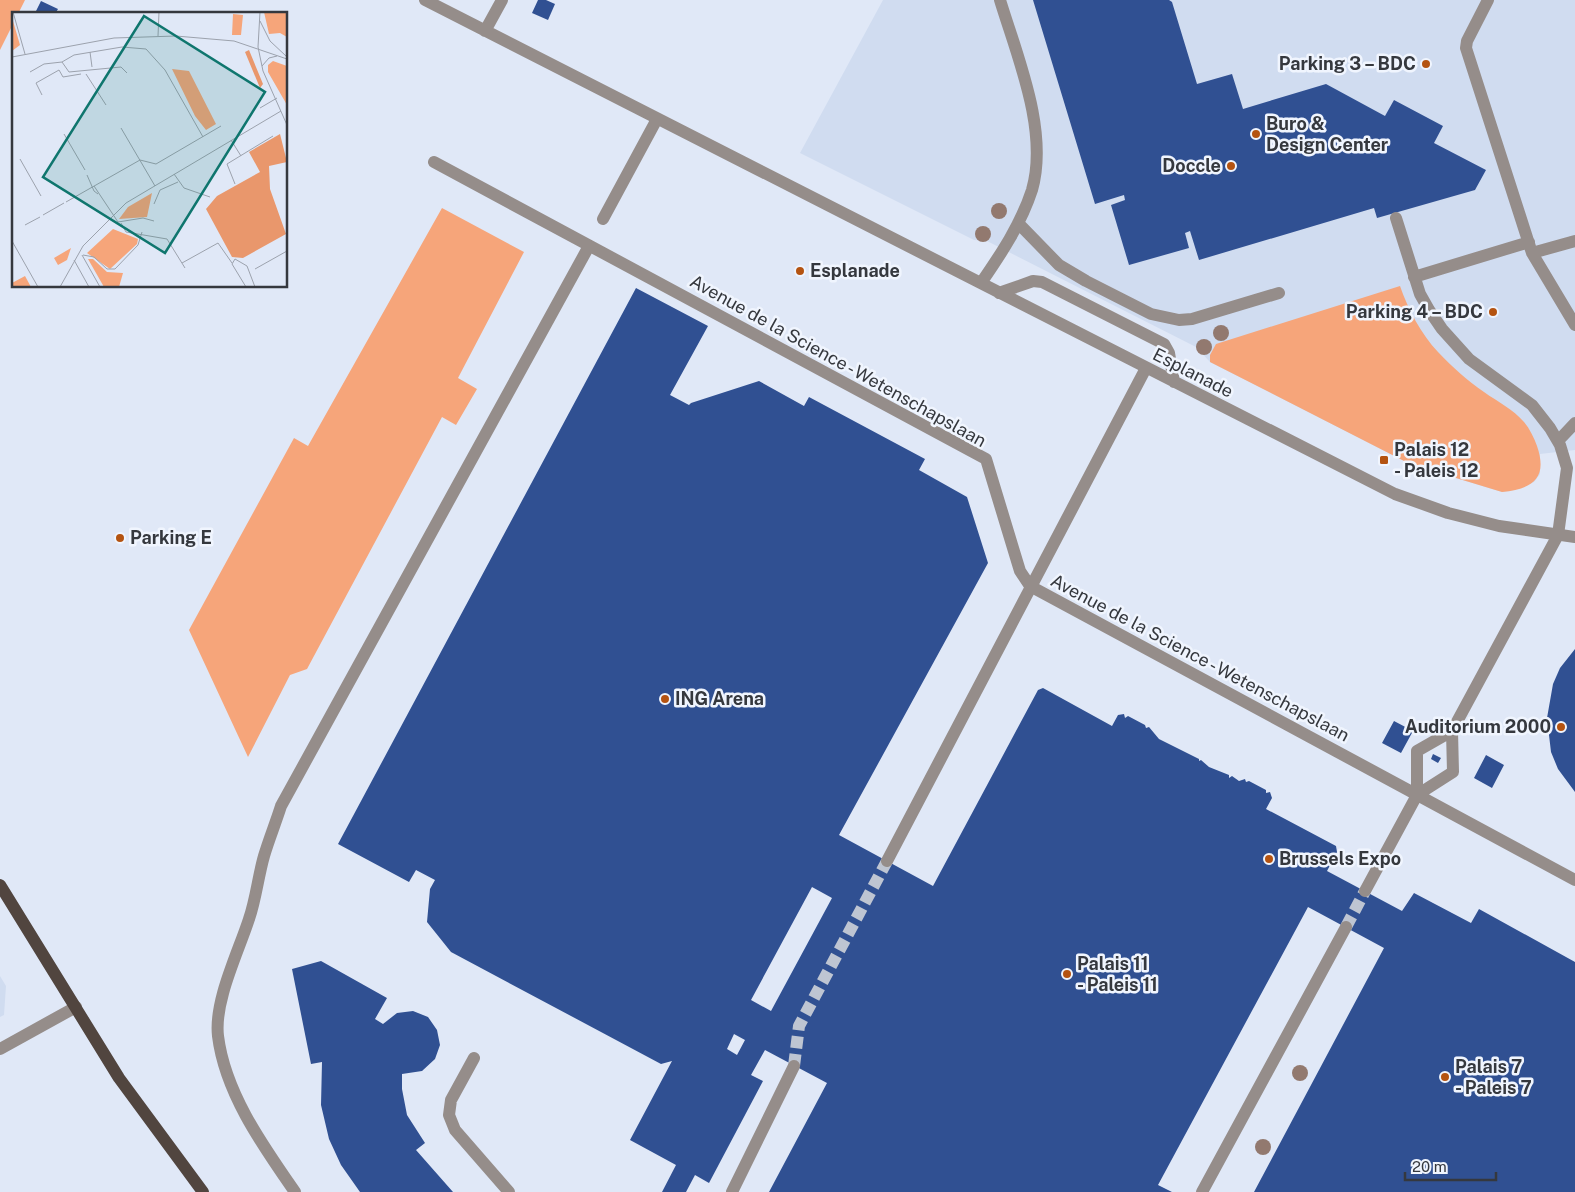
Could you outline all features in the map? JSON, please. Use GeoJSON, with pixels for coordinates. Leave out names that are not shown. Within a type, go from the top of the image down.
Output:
{"type":"FeatureCollection","features":[{"type":"Feature","properties":{"kind":"main road"},"geometry":{"type":"LineString","coordinates":[[0,886],[120,1078],[203,1192]]}},
{"type":"Feature","properties":{"kind":"street","name":"Esplanade"},"geometry":{"type":"LineString","coordinates":[[425,0],[1395,494],[1448,513],[1499,526],[1575,537]]}},
{"type":"Feature","properties":{"kind":"street"},"geometry":{"type":"LineString","coordinates":[[486,31],[502,0]]}},
{"type":"Feature","properties":{"kind":"street"},"geometry":{"type":"LineString","coordinates":[[981,283],[1018,223],[1032,188],[1036,170],[1031,108],[1000,0]]}},
{"type":"Feature","properties":{"kind":"street"},"geometry":{"type":"LineString","coordinates":[[1488,0],[1467,41],[1466,48],[1531,248],[1575,325]]}},
{"type":"Feature","properties":{"kind":"street"},"geometry":{"type":"LineString","coordinates":[[603,219],[657,119]]}},
{"type":"Feature","properties":{"kind":"street","name":"Avenue de la Science - Wetenschapslaan"},"geometry":{"type":"LineString","coordinates":[[434,162],[986,459],[1020,571],[1030,586],[1575,880]]}},
{"type":"Feature","properties":{"kind":"street"},"geometry":{"type":"LineString","coordinates":[[1396,218],[1414,277],[1429,310],[1457,347],[1469,359],[1532,406],[1564,451],[1567,468],[1558,535],[1452,731],[1453,772],[1417,795]]}},
{"type":"Feature","properties":{"kind":"street"},"geometry":{"type":"LineString","coordinates":[[1018,223],[1059,265],[1151,314],[1179,320],[1192,319],[1279,293]]}},
{"type":"Feature","properties":{"kind":"street"},"geometry":{"type":"LineString","coordinates":[[1414,277],[1531,248],[1575,241]]}},
{"type":"Feature","properties":{"kind":"street"},"geometry":{"type":"LineString","coordinates":[[295,1192],[262,1142],[238,1096],[222,1057],[218,1035],[219,1010],[250,917],[264,856],[281,806],[589,246]]}},
{"type":"Feature","properties":{"kind":"street"},"geometry":{"type":"LineString","coordinates":[[999,293],[1039,281],[1138,331],[1167,347],[1174,382]]}},
{"type":"Feature","properties":{"kind":"street"},"geometry":{"type":"LineString","coordinates":[[887,861],[1146,368]]}},
{"type":"Feature","properties":{"kind":"street"},"geometry":{"type":"LineString","coordinates":[[1558,441],[1575,423]]}},
{"type":"Feature","properties":{"kind":"street"},"geometry":{"type":"LineString","coordinates":[[1365,891],[1417,795],[1418,751],[1452,731]]}},
{"type":"Feature","properties":{"kind":"street"},"geometry":{"type":"LineString","coordinates":[[1202,1192],[1346,928]]}},
{"type":"Feature","properties":{"kind":"street"},"geometry":{"type":"LineString","coordinates":[[0,1049],[76,1007]]}},
{"type":"Feature","properties":{"kind":"street"},"geometry":{"type":"LineString","coordinates":[[474,1058],[451,1100],[449,1115],[455,1130],[509,1192]]}},
{"type":"Feature","properties":{"kind":"street"},"geometry":{"type":"LineString","coordinates":[[732,1192],[794,1066]]}},
{"type":"Feature","properties":{"kind":"shaded area"},"geometry":{"type":"Polygon","coordinates":[[[0,0],[25,0],[19,12],[12,12],[12,26],[0,50],[0,0]]]}},
{"type":"Feature","properties":{"kind":"shaded area"},"geometry":{"type":"Polygon","coordinates":[[[883,0],[1575,0],[1575,450],[1540,454],[1540,474],[1534,482],[1514,490],[1502,492],[1410,464],[1210,362],[1196,347],[987,241],[974,240],[800,153],[883,0]]]}},
{"type":"Feature","properties":{"kind":"shaded area"},"geometry":{"type":"Polygon","coordinates":[[[442,208],[524,252],[458,378],[477,389],[456,425],[442,417],[307,669],[290,675],[248,757],[189,630],[294,438],[308,446],[442,208]]]}},
{"type":"Feature","properties":{"kind":"shaded area"},"geometry":{"type":"Polygon","coordinates":[[[1400,286],[1416,321],[1438,352],[1472,383],[1515,413],[1528,428],[1537,446],[1541,466],[1539,474],[1530,485],[1502,492],[1410,464],[1210,362],[1210,355],[1216,344],[1400,286]]]}},
{"type":"Feature","properties":{"kind":"shaded area"},"geometry":{"type":"Polygon","coordinates":[[[0,976],[6,986],[4,1015],[0,1017],[0,976]]]}},
{"type":"Feature","properties":{"kind":"building"},"geometry":{"type":"Polygon","coordinates":[[[538,0],[546,0],[555,4],[548,20],[532,13],[538,0]]]}},
{"type":"Feature","properties":{"kind":"building","name":"Buro & Design Center"},"geometry":{"type":"Polygon","coordinates":[[[1033,0],[1169,0],[1172,2],[1197,84],[1232,74],[1243,109],[1326,84],[1385,116],[1394,100],[1443,126],[1434,143],[1486,170],[1475,190],[1377,218],[1374,208],[1199,260],[1190,231],[1185,233],[1189,248],[1129,265],[1111,205],[1125,200],[1124,195],[1095,204],[1033,0]]]}},
{"type":"Feature","properties":{"kind":"building"},"geometry":{"type":"Polygon","coordinates":[[[41,1],[58,9],[56,12],[36,11],[41,1]]]}},
{"type":"Feature","properties":{"kind":"building"},"geometry":{"type":"Polygon","coordinates":[[[636,288],[708,326],[670,395],[689,405],[759,381],[804,406],[809,397],[925,459],[919,470],[967,497],[988,563],[839,835],[933,886],[1038,690],[1043,688],[1112,726],[1118,715],[1124,714],[1125,718],[1128,716],[1145,725],[1146,728],[1149,727],[1159,739],[1199,759],[1199,761],[1201,760],[1209,767],[1229,775],[1229,778],[1232,776],[1239,781],[1245,779],[1246,782],[1249,781],[1266,790],[1266,793],[1270,792],[1272,798],[1266,809],[1336,846],[1337,852],[1327,871],[1402,911],[1414,893],[1471,923],[1479,909],[1575,962],[1575,1192],[1254,1192],[1384,948],[1308,907],[1158,1185],[1172,1192],[769,1192],[827,1083],[765,1050],[751,1075],[763,1081],[709,1183],[695,1175],[686,1192],[662,1192],[676,1165],[630,1140],[672,1061],[661,1064],[451,952],[427,922],[430,889],[435,880],[416,870],[409,882],[338,844],[636,288]],[[812,887],[751,1000],[771,1011],[832,898],[812,887]],[[734,1034],[727,1049],[737,1055],[745,1040],[734,1034]]]}},
{"type":"Feature","properties":{"kind":"building","name":"Auditorium 2000"},"geometry":{"type":"Polygon","coordinates":[[[1575,649],[1575,792],[1558,769],[1551,752],[1547,718],[1553,684],[1560,668],[1575,649]]]}},
{"type":"Feature","properties":{"kind":"building"},"geometry":{"type":"Polygon","coordinates":[[[1394,721],[1413,731],[1401,753],[1382,743],[1394,721]]]}},
{"type":"Feature","properties":{"kind":"building"},"geometry":{"type":"Polygon","coordinates":[[[1433,754],[1441,758],[1438,763],[1431,759],[1433,754]]]}},
{"type":"Feature","properties":{"kind":"building"},"geometry":{"type":"Polygon","coordinates":[[[1486,755],[1504,765],[1492,788],[1474,778],[1486,755]]]}},
{"type":"Feature","properties":{"kind":"building"},"geometry":{"type":"Polygon","coordinates":[[[321,961],[387,998],[375,1019],[383,1024],[397,1013],[413,1011],[428,1017],[437,1030],[440,1045],[435,1059],[422,1071],[402,1074],[402,1089],[407,1115],[425,1143],[416,1150],[453,1192],[360,1192],[341,1165],[329,1139],[321,1105],[322,1062],[311,1064],[292,969],[321,961]]]}},
{"type":"Feature","properties":{"kind":"tunnel"},"geometry":{"type":"LineString","coordinates":[[794,1066],[799,1026],[887,861]]}},
{"type":"Feature","properties":{"kind":"tunnel"},"geometry":{"type":"LineString","coordinates":[[1346,927],[1365,891]]}},
{"type":"Feature","properties":{"kind":"place","name":"Parking 3 – BDC"},"geometry":{"type":"Point","coordinates":[1426,64]}},
{"type":"Feature","properties":{"kind":"place","name":"Buro & Design Center"},"geometry":{"type":"Point","coordinates":[1256,134]}},
{"type":"Feature","properties":{"kind":"place","name":"Doccle"},"geometry":{"type":"Point","coordinates":[1231,166]}},
{"type":"Feature","properties":{"kind":"place","name":"Esplanade"},"geometry":{"type":"Point","coordinates":[800,271]}},
{"type":"Feature","properties":{"kind":"place","name":"Parking 4 – BDC"},"geometry":{"type":"Point","coordinates":[1493,312]}},
{"type":"Feature","properties":{"kind":"place","name":"Palais 12 - Paleis 12"},"geometry":{"type":"Point","coordinates":[1384,460]}},
{"type":"Feature","properties":{"kind":"place","name":"Parking E"},"geometry":{"type":"Point","coordinates":[120,538]}},
{"type":"Feature","properties":{"kind":"place","name":"ING Arena"},"geometry":{"type":"Point","coordinates":[665,699]}},
{"type":"Feature","properties":{"kind":"place","name":"Auditorium 2000"},"geometry":{"type":"Point","coordinates":[1561,727]}},
{"type":"Feature","properties":{"kind":"place","name":"Brussels Expo"},"geometry":{"type":"Point","coordinates":[1269,859]}},
{"type":"Feature","properties":{"kind":"place","name":"Palais 11 - Paleis 11"},"geometry":{"type":"Point","coordinates":[1067,974]}},
{"type":"Feature","properties":{"kind":"place","name":"Palais 7 - Paleis 7"},"geometry":{"type":"Point","coordinates":[1445,1077]}}]}
